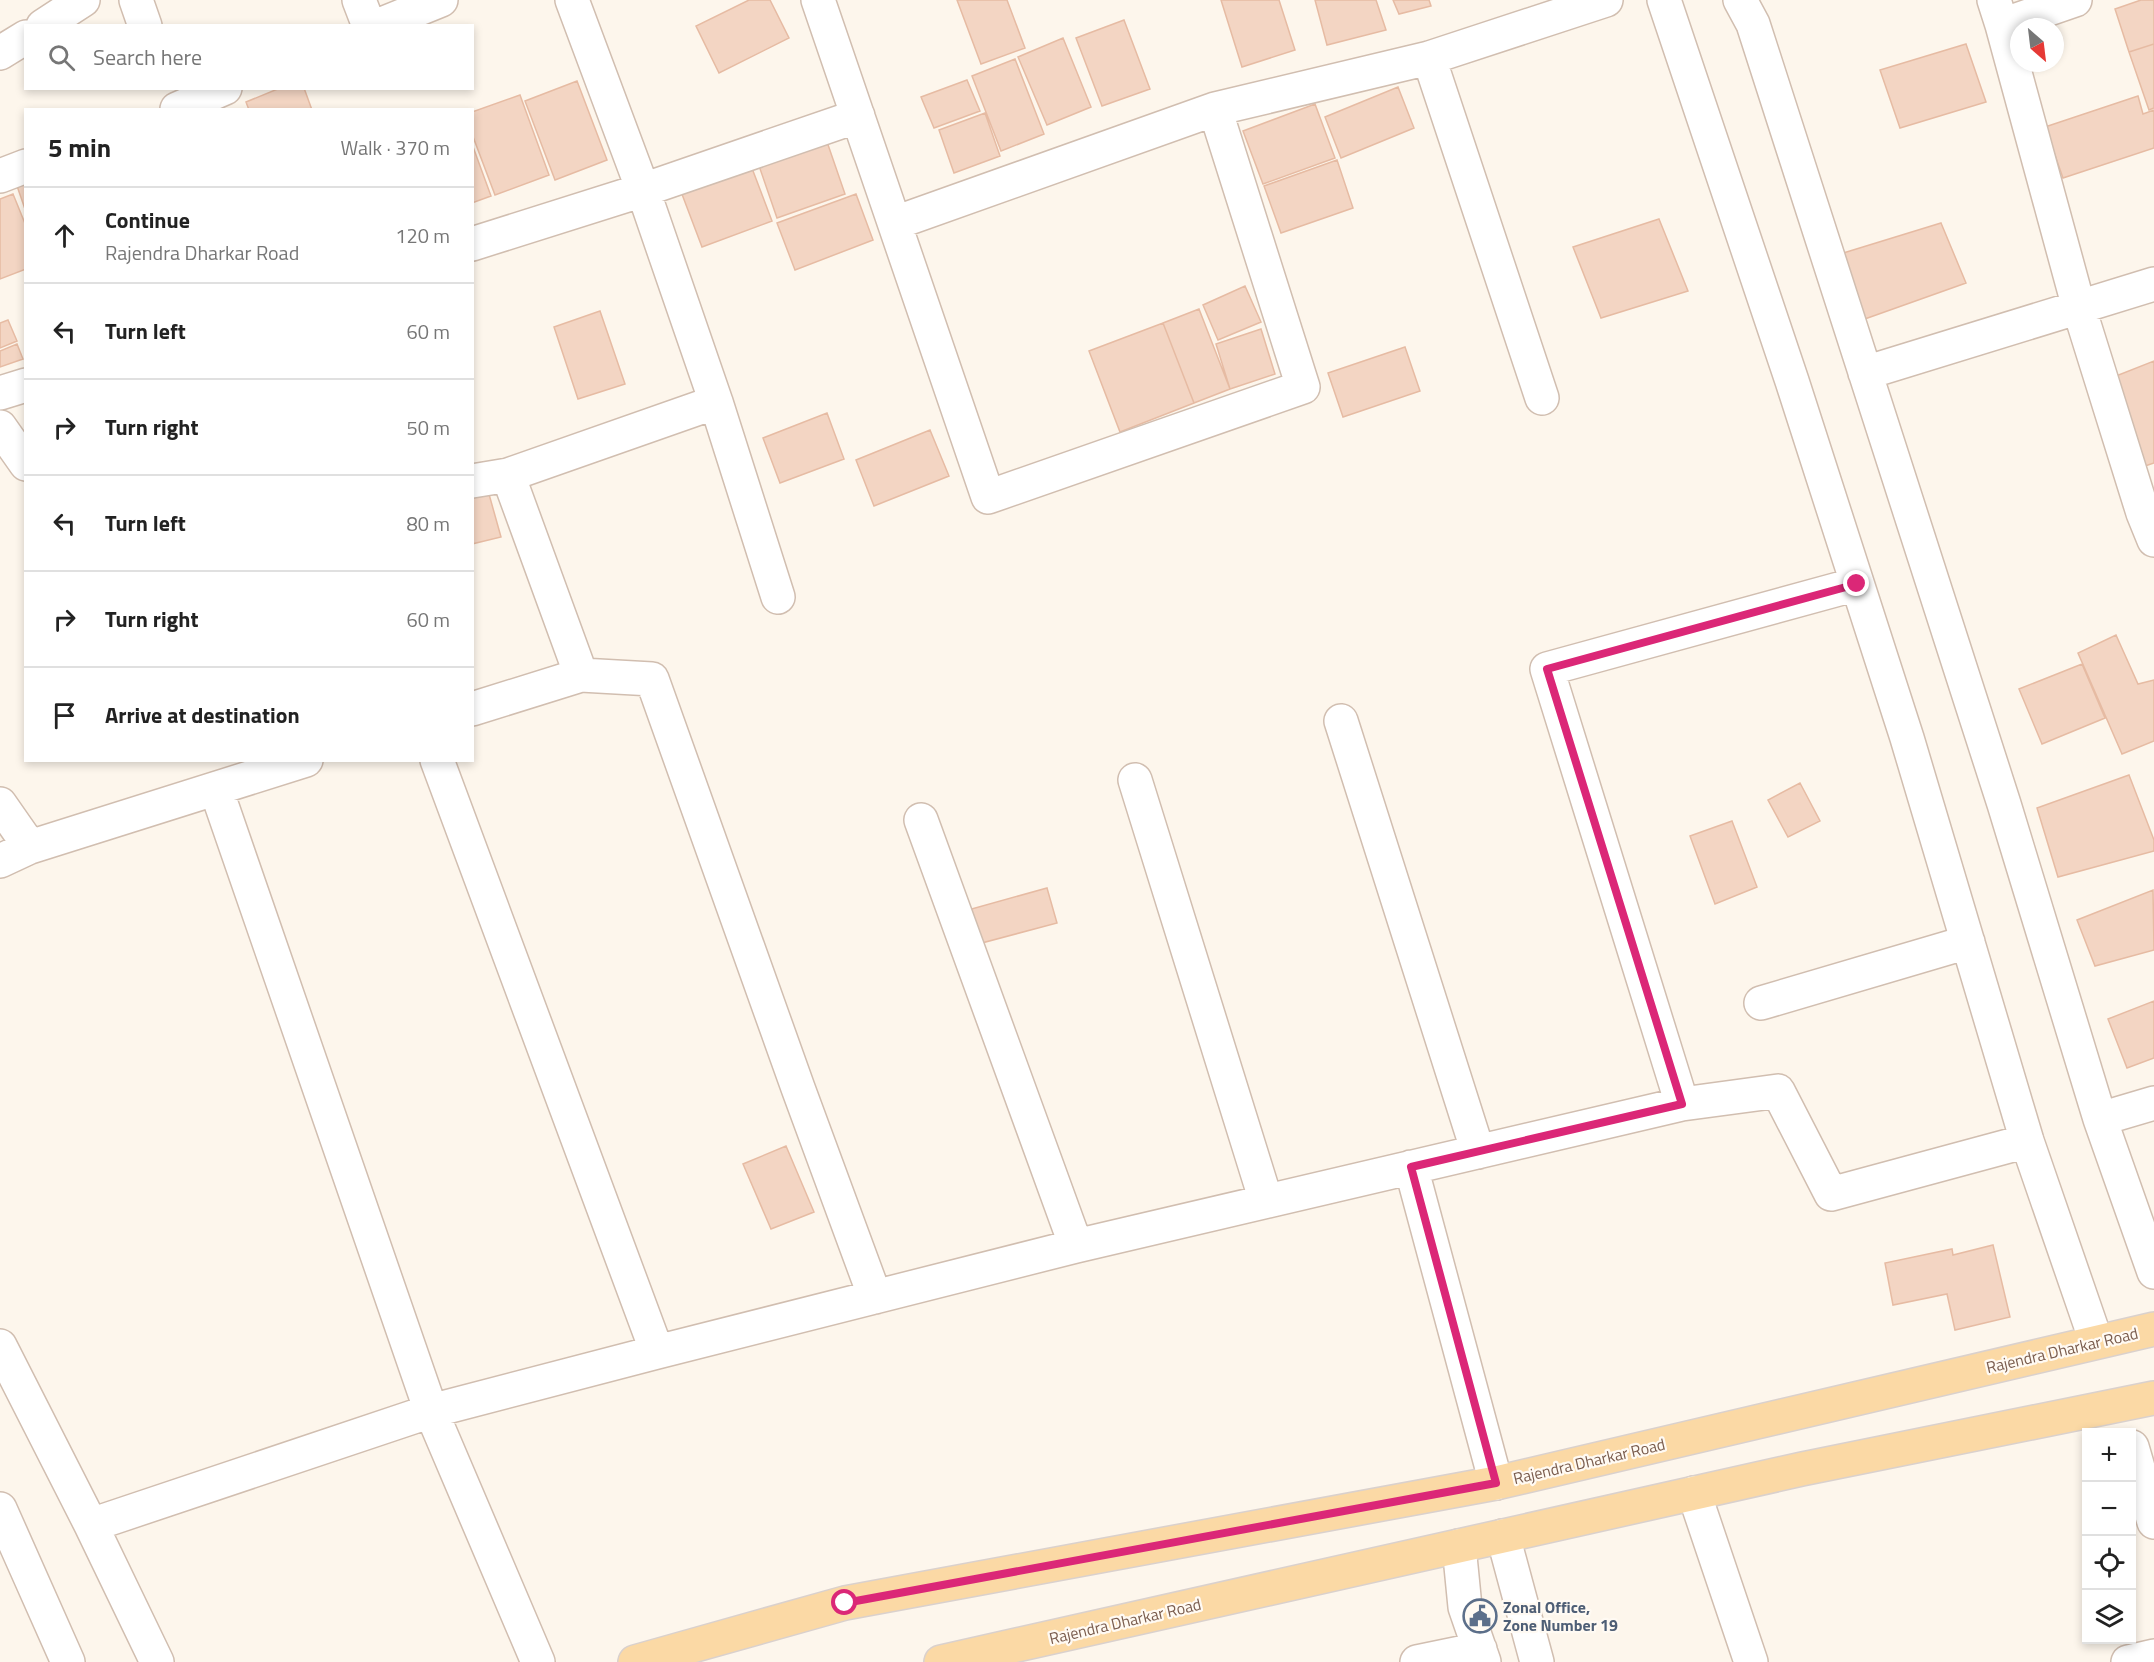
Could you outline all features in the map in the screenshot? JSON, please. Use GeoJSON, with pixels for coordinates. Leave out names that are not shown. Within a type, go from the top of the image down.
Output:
{"type":"FeatureCollection","features":[{"type":"Feature","properties":{"kind":"main road","name":"Rajendra Dharkar Road"},"geometry":{"type":"LineString","coordinates":[[635,1662],[845,1603],[1496,1483],[2154,1329]]}},
{"type":"Feature","properties":{"kind":"main road","name":"Rajendra Dharkar Road"},"geometry":{"type":"LineString","coordinates":[[941,1662],[1802,1469],[2123,1419],[2154,1398]]}},
{"type":"Feature","properties":{"kind":"street"},"geometry":{"type":"LineString","coordinates":[[46,24],[83,0]]}},
{"type":"Feature","properties":{"kind":"street"},"geometry":{"type":"LineString","coordinates":[[136,0],[144,24]]}},
{"type":"Feature","properties":{"kind":"street"},"geometry":{"type":"LineString","coordinates":[[358,0],[368,24]]}},
{"type":"Feature","properties":{"kind":"street"},"geometry":{"type":"LineString","coordinates":[[382,24],[441,0]]}},
{"type":"Feature","properties":{"kind":"street"},"geometry":{"type":"LineString","coordinates":[[572,0],[644,190],[716,402],[778,597]]}},
{"type":"Feature","properties":{"kind":"street"},"geometry":{"type":"LineString","coordinates":[[895,223],[1215,109],[1429,58],[1606,0]]}},
{"type":"Feature","properties":{"kind":"street"},"geometry":{"type":"LineString","coordinates":[[1664,0],[1792,381],[1907,738],[2027,1141],[2096,1341]]}},
{"type":"Feature","properties":{"kind":"street"},"geometry":{"type":"LineString","coordinates":[[1740,0],[1753,24],[2004,804],[2100,1119],[2154,1272]]}},
{"type":"Feature","properties":{"kind":"street"},"geometry":{"type":"LineString","coordinates":[[2074,0],[1998,13],[2079,308],[2150,520]]}},
{"type":"Feature","properties":{"kind":"street"},"geometry":{"type":"LineString","coordinates":[[827,2],[858,116],[988,497],[1303,387],[1215,109]]}},
{"type":"Feature","properties":{"kind":"street"},"geometry":{"type":"LineString","coordinates":[[0,53],[24,38]]}},
{"type":"Feature","properties":{"kind":"street"},"geometry":{"type":"LineString","coordinates":[[1429,58],[1542,399]]}},
{"type":"Feature","properties":{"kind":"street"},"geometry":{"type":"LineString","coordinates":[[173,102],[218,90]]}},
{"type":"Feature","properties":{"kind":"street"},"geometry":{"type":"LineString","coordinates":[[474,243],[644,190],[858,116]]}},
{"type":"Feature","properties":{"kind":"street"},"geometry":{"type":"LineString","coordinates":[[0,176],[24,167]]}},
{"type":"Feature","properties":{"kind":"street"},"geometry":{"type":"LineString","coordinates":[[1864,373],[2154,284]]}},
{"type":"Feature","properties":{"kind":"street"},"geometry":{"type":"LineString","coordinates":[[0,393],[24,386]]}},
{"type":"Feature","properties":{"kind":"street"},"geometry":{"type":"LineString","coordinates":[[474,481],[508,475],[716,402]]}},
{"type":"Feature","properties":{"kind":"street"},"geometry":{"type":"LineString","coordinates":[[0,427],[24,461]]}},
{"type":"Feature","properties":{"kind":"street"},"geometry":{"type":"LineString","coordinates":[[508,475],[581,675]]}},
{"type":"Feature","properties":{"kind":"street"},"geometry":{"type":"LineString","coordinates":[[1682,1104],[1547,669],[1857,584]]}},
{"type":"Feature","properties":{"kind":"street"},"geometry":{"type":"LineString","coordinates":[[474,708],[581,675],[652,679],[875,1297]]}},
{"type":"Feature","properties":{"kind":"street"},"geometry":{"type":"LineString","coordinates":[[1341,721],[1478,1152]]}},
{"type":"Feature","properties":{"kind":"street"},"geometry":{"type":"LineString","coordinates":[[0,861],[30,847],[216,789],[241,770],[293,762]]}},
{"type":"Feature","properties":{"kind":"street"},"geometry":{"type":"LineString","coordinates":[[438,762],[657,1352]]}},
{"type":"Feature","properties":{"kind":"street"},"geometry":{"type":"LineString","coordinates":[[1134,780],[1266,1202]]}},
{"type":"Feature","properties":{"kind":"street"},"geometry":{"type":"LineString","coordinates":[[216,789],[431,1411],[538,1662]]}},
{"type":"Feature","properties":{"kind":"street"},"geometry":{"type":"LineString","coordinates":[[0,804],[30,847]]}},
{"type":"Feature","properties":{"kind":"street"},"geometry":{"type":"LineString","coordinates":[[921,820],[1076,1246]]}},
{"type":"Feature","properties":{"kind":"street"},"geometry":{"type":"LineString","coordinates":[[1761,1003],[1968,942]]}},
{"type":"Feature","properties":{"kind":"street"},"geometry":{"type":"LineString","coordinates":[[91,1525],[431,1411],[1076,1246],[1682,1104],[1778,1091],[1831,1194],[2027,1141]]}},
{"type":"Feature","properties":{"kind":"street"},"geometry":{"type":"LineString","coordinates":[[2100,1119],[2154,1104]]}},
{"type":"Feature","properties":{"kind":"street"},"geometry":{"type":"LineString","coordinates":[[1411,1167],[1496,1483]]}},
{"type":"Feature","properties":{"kind":"street"},"geometry":{"type":"LineString","coordinates":[[0,1346],[91,1525],[157,1662]]}},
{"type":"Feature","properties":{"kind":"street"},"geometry":{"type":"LineString","coordinates":[[2136,1461],[2154,1522]]}},
{"type":"Feature","properties":{"kind":"street"},"geometry":{"type":"LineString","coordinates":[[1694,1493],[1751,1662]]}},
{"type":"Feature","properties":{"kind":"street"},"geometry":{"type":"LineString","coordinates":[[0,1509],[68,1662]]}},
{"type":"Feature","properties":{"kind":"street"},"geometry":{"type":"LineString","coordinates":[[1503,1536],[1537,1662]]}},
{"type":"Feature","properties":{"kind":"street"},"geometry":{"type":"LineString","coordinates":[[1417,1662],[1482,1656],[1465,1607],[1458,1546]]}},
{"type":"Feature","properties":{"kind":"street"},"geometry":{"type":"LineString","coordinates":[[2128,1662],[2154,1656]]}},
{"type":"Feature","properties":{"kind":"building"},"geometry":{"type":"Polygon","coordinates":[[[749,0],[770,0],[789,38],[719,73],[696,26],[749,0]]]}},
{"type":"Feature","properties":{"kind":"building"},"geometry":{"type":"Polygon","coordinates":[[[957,0],[1007,0],[1025,48],[981,64],[957,0]]]}},
{"type":"Feature","properties":{"kind":"building"},"geometry":{"type":"Polygon","coordinates":[[[1221,0],[1279,0],[1295,50],[1242,67],[1221,0]]]}},
{"type":"Feature","properties":{"kind":"building"},"geometry":{"type":"Polygon","coordinates":[[[1315,0],[1376,0],[1386,30],[1327,45],[1315,0]]]}},
{"type":"Feature","properties":{"kind":"building"},"geometry":{"type":"Polygon","coordinates":[[[1393,0],[1429,0],[1431,6],[1399,14],[1393,0]]]}},
{"type":"Feature","properties":{"kind":"building"},"geometry":{"type":"Polygon","coordinates":[[[2141,0],[2154,0],[2154,44],[2129,52],[2115,9],[2141,0]]]}},
{"type":"Feature","properties":{"kind":"building"},"geometry":{"type":"Polygon","coordinates":[[[1124,20],[1150,89],[1102,106],[1076,38],[1124,20]]]}},
{"type":"Feature","properties":{"kind":"building"},"geometry":{"type":"Polygon","coordinates":[[[1063,38],[1091,107],[1047,125],[1018,57],[1063,38]]]}},
{"type":"Feature","properties":{"kind":"building"},"geometry":{"type":"Polygon","coordinates":[[[1966,44],[1986,102],[1900,128],[1880,70],[1966,44]]]}},
{"type":"Feature","properties":{"kind":"building"},"geometry":{"type":"Polygon","coordinates":[[[2154,44],[2154,108],[2149,110],[2129,52],[2154,44]]]}},
{"type":"Feature","properties":{"kind":"building"},"geometry":{"type":"Polygon","coordinates":[[[1015,59],[1044,134],[1001,151],[972,76],[1015,59]]]}},
{"type":"Feature","properties":{"kind":"building"},"geometry":{"type":"Polygon","coordinates":[[[967,80],[980,111],[934,128],[921,97],[967,80]]]}},
{"type":"Feature","properties":{"kind":"building"},"geometry":{"type":"Polygon","coordinates":[[[577,81],[607,160],[555,180],[525,101],[577,81]]]}},
{"type":"Feature","properties":{"kind":"building"},"geometry":{"type":"Polygon","coordinates":[[[1398,87],[1414,128],[1341,158],[1325,117],[1398,87]]]}},
{"type":"Feature","properties":{"kind":"building"},"geometry":{"type":"Polygon","coordinates":[[[275,90],[305,90],[311,108],[248,108],[246,102],[275,90]]]}},
{"type":"Feature","properties":{"kind":"building"},"geometry":{"type":"Polygon","coordinates":[[[520,95],[549,175],[495,195],[474,139],[474,111],[520,95]]]}},
{"type":"Feature","properties":{"kind":"building"},"geometry":{"type":"Polygon","coordinates":[[[2138,96],[2143,114],[2154,110],[2154,148],[2063,178],[2045,127],[2138,96]]]}},
{"type":"Feature","properties":{"kind":"building"},"geometry":{"type":"Polygon","coordinates":[[[1315,104],[1335,158],[1263,184],[1243,131],[1315,104]]]}},
{"type":"Feature","properties":{"kind":"building"},"geometry":{"type":"Polygon","coordinates":[[[985,113],[1000,156],[954,173],[939,130],[985,113]]]}},
{"type":"Feature","properties":{"kind":"building"},"geometry":{"type":"Polygon","coordinates":[[[825,136],[845,194],[777,218],[757,160],[825,136]]]}},
{"type":"Feature","properties":{"kind":"building"},"geometry":{"type":"Polygon","coordinates":[[[474,149],[491,196],[474,202],[474,149]]]}},
{"type":"Feature","properties":{"kind":"building"},"geometry":{"type":"Polygon","coordinates":[[[1337,160],[1353,208],[1281,233],[1264,186],[1337,160]]]}},
{"type":"Feature","properties":{"kind":"building"},"geometry":{"type":"Polygon","coordinates":[[[750,163],[772,221],[702,247],[680,189],[750,163]]]}},
{"type":"Feature","properties":{"kind":"building"},"geometry":{"type":"Polygon","coordinates":[[[24,181],[24,206],[16,183],[24,181]]]}},
{"type":"Feature","properties":{"kind":"building"},"geometry":{"type":"Polygon","coordinates":[[[13,194],[24,221],[24,270],[0,279],[0,199],[13,194]]]}},
{"type":"Feature","properties":{"kind":"building"},"geometry":{"type":"Polygon","coordinates":[[[856,194],[873,240],[795,270],[777,223],[856,194]]]}},
{"type":"Feature","properties":{"kind":"building"},"geometry":{"type":"Polygon","coordinates":[[[1659,219],[1688,291],[1601,318],[1573,247],[1659,219]]]}},
{"type":"Feature","properties":{"kind":"building"},"geometry":{"type":"Polygon","coordinates":[[[1941,223],[1966,283],[1862,320],[1840,254],[1941,223]]]}},
{"type":"Feature","properties":{"kind":"building"},"geometry":{"type":"Polygon","coordinates":[[[1245,286],[1261,322],[1218,340],[1203,305],[1245,286]]]}},
{"type":"Feature","properties":{"kind":"building"},"geometry":{"type":"Polygon","coordinates":[[[1199,309],[1230,389],[1194,403],[1163,323],[1199,309]]]}},
{"type":"Feature","properties":{"kind":"building"},"geometry":{"type":"Polygon","coordinates":[[[600,311],[625,384],[578,399],[554,327],[600,311]]]}},
{"type":"Feature","properties":{"kind":"building"},"geometry":{"type":"Polygon","coordinates":[[[8,320],[17,341],[0,348],[0,323],[8,320]]]}},
{"type":"Feature","properties":{"kind":"building"},"geometry":{"type":"Polygon","coordinates":[[[1163,323],[1194,403],[1120,432],[1089,351],[1163,323]]]}},
{"type":"Feature","properties":{"kind":"building"},"geometry":{"type":"Polygon","coordinates":[[[1261,329],[1275,374],[1230,389],[1216,344],[1261,329]]]}},
{"type":"Feature","properties":{"kind":"building"},"geometry":{"type":"Polygon","coordinates":[[[17,344],[23,359],[0,367],[0,351],[17,344]]]}},
{"type":"Feature","properties":{"kind":"building"},"geometry":{"type":"Polygon","coordinates":[[[1405,347],[1420,391],[1343,417],[1328,373],[1405,347]]]}},
{"type":"Feature","properties":{"kind":"building"},"geometry":{"type":"Polygon","coordinates":[[[2154,361],[2154,463],[2142,467],[2106,380],[2154,361]]]}},
{"type":"Feature","properties":{"kind":"building"},"geometry":{"type":"Polygon","coordinates":[[[827,413],[844,459],[780,483],[763,438],[827,413]]]}},
{"type":"Feature","properties":{"kind":"building"},"geometry":{"type":"Polygon","coordinates":[[[930,430],[949,476],[874,506],[856,460],[930,430]]]}},
{"type":"Feature","properties":{"kind":"building"},"geometry":{"type":"Polygon","coordinates":[[[487,487],[501,537],[474,544],[474,490],[487,487]]]}},
{"type":"Feature","properties":{"kind":"building"},"geometry":{"type":"Polygon","coordinates":[[[2116,635],[2138,684],[2154,680],[2154,741],[2122,754],[2078,653],[2116,635]]]}},
{"type":"Feature","properties":{"kind":"building"},"geometry":{"type":"Polygon","coordinates":[[[2082,664],[2105,718],[2042,744],[2019,689],[2082,664]]]}},
{"type":"Feature","properties":{"kind":"building"},"geometry":{"type":"Polygon","coordinates":[[[2129,775],[2154,840],[2154,851],[2058,877],[2037,808],[2129,775]]]}},
{"type":"Feature","properties":{"kind":"building"},"geometry":{"type":"Polygon","coordinates":[[[1800,783],[1820,821],[1788,837],[1768,800],[1800,783]]]}},
{"type":"Feature","properties":{"kind":"building"},"geometry":{"type":"Polygon","coordinates":[[[1732,821],[1757,887],[1715,904],[1690,836],[1732,821]]]}},
{"type":"Feature","properties":{"kind":"building"},"geometry":{"type":"Polygon","coordinates":[[[1047,888],[1057,923],[978,944],[968,910],[1047,888]]]}},
{"type":"Feature","properties":{"kind":"building"},"geometry":{"type":"Polygon","coordinates":[[[2153,890],[2154,950],[2095,966],[2077,920],[2153,890]]]}},
{"type":"Feature","properties":{"kind":"building"},"geometry":{"type":"Polygon","coordinates":[[[2154,1001],[2154,1058],[2127,1068],[2108,1019],[2154,1001]]]}},
{"type":"Feature","properties":{"kind":"building"},"geometry":{"type":"Polygon","coordinates":[[[786,1146],[814,1212],[771,1229],[743,1164],[786,1146]]]}},
{"type":"Feature","properties":{"kind":"building"},"geometry":{"type":"Polygon","coordinates":[[[1993,1245],[2010,1317],[1955,1330],[1947,1294],[1893,1305],[1885,1263],[1952,1249],[1953,1255],[1993,1245]]]}},
{"type":"Feature","properties":{"kind":"place","name":"Zonal Office, Zone Number 19"},"geometry":{"type":"Point","coordinates":[1480,1616]}},
{"type":"Feature","properties":{"kind":"route"},"geometry":{"type":"LineString","coordinates":[[845,1603],[1496,1483],[1411,1167],[1682,1104],[1547,669],[1857,584]]}}]}
